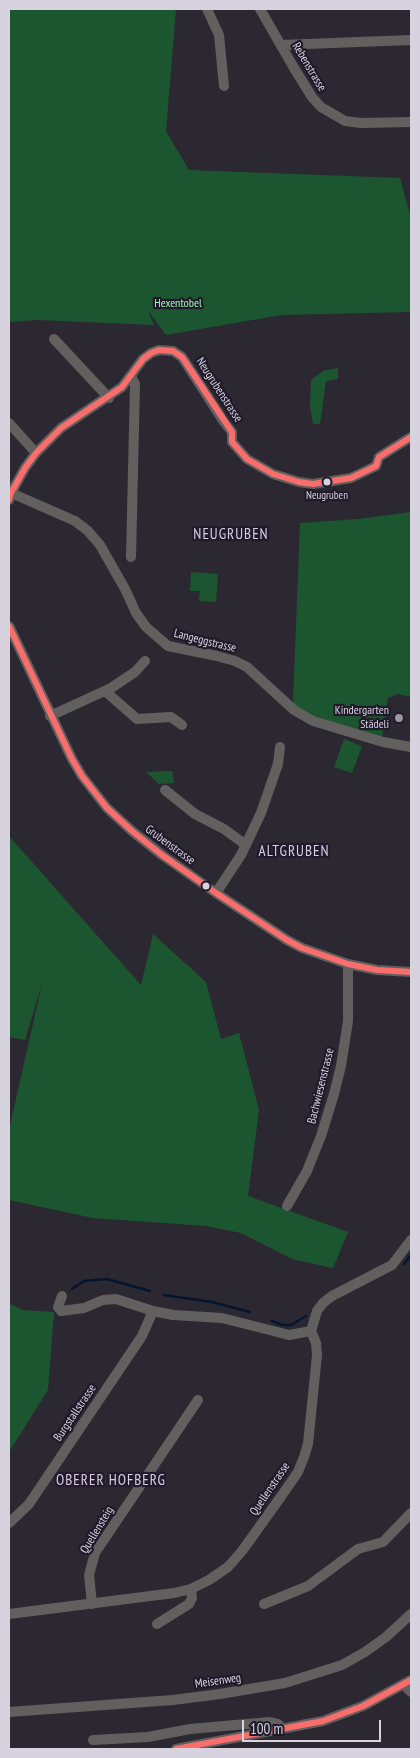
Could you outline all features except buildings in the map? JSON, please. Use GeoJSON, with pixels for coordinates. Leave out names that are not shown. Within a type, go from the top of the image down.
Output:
{"type":"FeatureCollection","features":[{"type":"Feature","properties":{"kind":"street"},"geometry":{"type":"LineString","coordinates":[[207,9],[219,35],[224,86]]}},
{"type":"Feature","properties":{"kind":"street","name":"Rebenstrasse"},"geometry":{"type":"LineString","coordinates":[[260,9],[312,97],[321,107],[332,115],[346,121],[361,123],[411,122]]}},
{"type":"Feature","properties":{"kind":"street"},"geometry":{"type":"LineString","coordinates":[[281,45],[411,40]]}},
{"type":"Feature","properties":{"kind":"street"},"geometry":{"type":"LineString","coordinates":[[54,339],[109,398]]}},
{"type":"Feature","properties":{"kind":"street","name":"Neugrubenstrasse"},"geometry":{"type":"LineString","coordinates":[[9,495],[36,454],[70,421],[122,388],[143,359],[151,353],[164,350],[178,354],[186,361],[232,432],[232,442],[248,459],[273,474],[313,484],[351,478],[376,466],[378,458],[411,437]]}},
{"type":"Feature","properties":{"kind":"street"},"geometry":{"type":"LineString","coordinates":[[131,376],[135,384],[131,557]]}},
{"type":"Feature","properties":{"kind":"street"},"geometry":{"type":"LineString","coordinates":[[9,423],[36,454]]}},
{"type":"Feature","properties":{"kind":"street","name":"Langeggstrasse"},"geometry":{"type":"LineString","coordinates":[[9,495],[55,511],[75,521],[88,531],[100,545],[122,583],[136,613],[146,627],[168,646],[217,656],[236,661],[248,667],[294,710],[313,720],[382,742],[411,747]]}},
{"type":"Feature","properties":{"kind":"street","name":"Grubenstrasse"},"geometry":{"type":"LineString","coordinates":[[9,626],[50,716],[82,776],[107,808],[146,844],[287,940],[317,954],[348,964],[377,970],[411,972]]}},
{"type":"Feature","properties":{"kind":"street"},"geometry":{"type":"LineString","coordinates":[[50,716],[105,691],[135,672],[145,661]]}},
{"type":"Feature","properties":{"kind":"street"},"geometry":{"type":"LineString","coordinates":[[105,691],[137,718],[170,717],[182,725]]}},
{"type":"Feature","properties":{"kind":"street"},"geometry":{"type":"LineString","coordinates":[[216,893],[246,845],[261,813],[278,764],[280,747]]}},
{"type":"Feature","properties":{"kind":"street"},"geometry":{"type":"LineString","coordinates":[[165,790],[195,814],[224,829],[246,845]]}},
{"type":"Feature","properties":{"kind":"street","name":"Bachwiesenstrasse"},"geometry":{"type":"LineString","coordinates":[[287,1206],[312,1159],[336,1088],[348,1020],[348,964]]}},
{"type":"Feature","properties":{"kind":"street"},"geometry":{"type":"LineString","coordinates":[[62,1296],[58,1306],[61,1311],[84,1308],[110,1298],[127,1301],[153,1311],[172,1315],[222,1318],[289,1335],[311,1331],[315,1315],[323,1303],[332,1296],[392,1265],[411,1240]]}},
{"type":"Feature","properties":{"kind":"street","name":"Burgstallstrasse"},"geometry":{"type":"LineString","coordinates":[[9,1523],[29,1504],[142,1336],[153,1311]]}},
{"type":"Feature","properties":{"kind":"street","name":"Quellenstrasse"},"geometry":{"type":"LineString","coordinates":[[9,1614],[191,1589],[209,1580],[228,1566],[242,1551],[298,1472],[308,1444],[317,1355],[316,1343],[311,1331]]}},
{"type":"Feature","properties":{"kind":"street","name":"Quellensteig"},"geometry":{"type":"LineString","coordinates":[[92,1604],[89,1575],[91,1563],[96,1553],[198,1400]]}},
{"type":"Feature","properties":{"kind":"street"},"geometry":{"type":"LineString","coordinates":[[264,1604],[308,1586],[358,1549],[384,1542],[411,1513]]}},
{"type":"Feature","properties":{"kind":"street"},"geometry":{"type":"LineString","coordinates":[[157,1624],[189,1604],[192,1598],[191,1589]]}},
{"type":"Feature","properties":{"kind":"street","name":"Meisenweg"},"geometry":{"type":"LineString","coordinates":[[9,1712],[173,1700],[285,1683],[342,1665],[386,1637],[411,1614]]}},
{"type":"Feature","properties":{"kind":"street"},"geometry":{"type":"LineString","coordinates":[[176,1749],[314,1723],[363,1706],[409,1686]]}},
{"type":"Feature","properties":{"kind":"street"},"geometry":{"type":"LineString","coordinates":[[93,1740],[148,1737],[190,1729],[270,1722],[278,1724],[283,1730]]}},
{"type":"Feature","properties":{"kind":"green space","name":"Hexentobel"},"geometry":{"type":"Polygon","coordinates":[[[9,9],[176,9],[166,131],[189,170],[400,178],[411,218],[411,312],[281,315],[166,335],[148,310],[154,325],[38,320],[9,322],[9,9]]]}},
{"type":"Feature","properties":{"kind":"green space"},"geometry":{"type":"Polygon","coordinates":[[[338,368],[338,379],[326,381],[320,424],[313,424],[310,406],[311,380],[323,371],[338,368]]]}},
{"type":"Feature","properties":{"kind":"green space"},"geometry":{"type":"Polygon","coordinates":[[[411,512],[411,697],[398,694],[388,698],[382,739],[327,724],[295,707],[293,702],[300,523],[358,519],[411,512]]]}},
{"type":"Feature","properties":{"kind":"green space"},"geometry":{"type":"Polygon","coordinates":[[[191,572],[218,574],[216,602],[199,601],[200,591],[190,591],[191,572]]]}},
{"type":"Feature","properties":{"kind":"green space"},"geometry":{"type":"Polygon","coordinates":[[[344,739],[362,746],[352,773],[334,767],[344,739]]]}},
{"type":"Feature","properties":{"kind":"green space"},"geometry":{"type":"Polygon","coordinates":[[[172,771],[174,783],[159,784],[146,772],[172,771]]]}},
{"type":"Feature","properties":{"kind":"green space"},"geometry":{"type":"Polygon","coordinates":[[[9,836],[141,985],[153,934],[206,982],[221,1039],[239,1033],[259,1110],[248,1196],[348,1232],[333,1268],[292,1259],[241,1233],[206,1226],[93,1218],[9,1200],[9,1130],[42,984],[25,1040],[9,1037],[9,836]]]}},
{"type":"Feature","properties":{"kind":"green space"},"geometry":{"type":"Polygon","coordinates":[[[9,1303],[22,1310],[54,1312],[48,1390],[9,1452],[9,1303]]]}},
{"type":"Feature","properties":{"kind":"waterway"},"geometry":{"type":"LineString","coordinates":[[404,1264],[411,1255]]}},
{"type":"Feature","properties":{"kind":"waterway"},"geometry":{"type":"LineString","coordinates":[[72,1289],[84,1281],[107,1279],[150,1291]]}},
{"type":"Feature","properties":{"kind":"waterway"},"geometry":{"type":"LineString","coordinates":[[164,1295],[212,1302],[250,1312]]}},
{"type":"Feature","properties":{"kind":"waterway"},"geometry":{"type":"LineString","coordinates":[[272,1321],[282,1325],[291,1325],[306,1316]]}},
{"type":"Feature","properties":{"kind":"transit line"},"geometry":{"type":"LineString","coordinates":[[9,500],[25,468],[36,453],[61,428],[122,387],[143,359],[159,350],[173,351],[182,357],[232,432],[232,442],[247,459],[273,474],[313,484],[351,478],[376,466],[379,457],[411,437]]}},
{"type":"Feature","properties":{"kind":"transit line"},"geometry":{"type":"LineString","coordinates":[[9,626],[72,759],[82,776],[107,808],[132,831],[216,893],[302,948],[348,964],[377,970],[411,972]]}},
{"type":"Feature","properties":{"kind":"transit line"},"geometry":{"type":"LineString","coordinates":[[176,1749],[323,1721],[363,1706],[411,1680]]}},
{"type":"Feature","properties":{"kind":"place","name":"Neugruben"},"geometry":{"type":"Point","coordinates":[327,482]}},
{"type":"Feature","properties":{"kind":"place","name":"Kindergarten Städeli"},"geometry":{"type":"Point","coordinates":[399,718]}},
{"type":"Feature","properties":{"kind":"district","name":"NEUGRUBEN"},"geometry":{"type":"Point","coordinates":[231,535]}},
{"type":"Feature","properties":{"kind":"district","name":"ALTGRUBEN"},"geometry":{"type":"Point","coordinates":[294,852]}},
{"type":"Feature","properties":{"kind":"district","name":"OBERER HOFBERG"},"geometry":{"type":"Point","coordinates":[111,1481]}}]}
